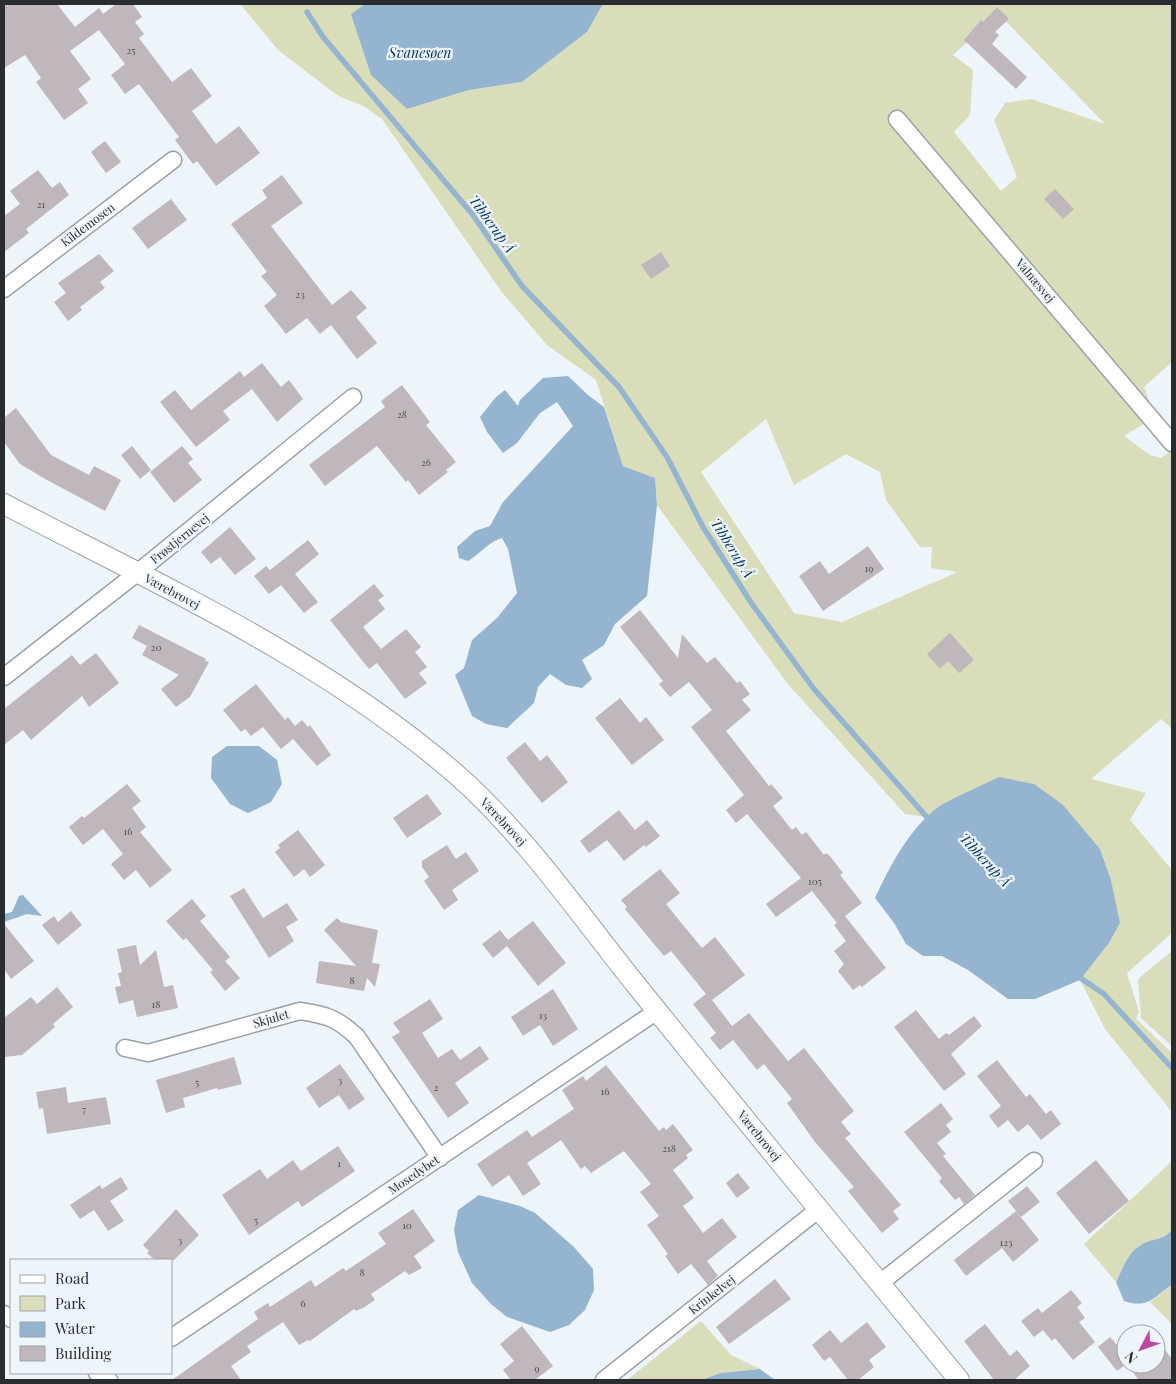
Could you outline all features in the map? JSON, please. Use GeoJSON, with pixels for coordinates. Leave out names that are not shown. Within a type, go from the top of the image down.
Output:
{"type":"FeatureCollection","features":[{"type":"Feature","properties":{"kind":"street","name":"Valnæsvej"},"geometry":{"type":"LineString","coordinates":[[897,119],[1172,443]]}},
{"type":"Feature","properties":{"kind":"street","name":"Kildemosen"},"geometry":{"type":"LineString","coordinates":[[4,289],[173,160]]}},
{"type":"Feature","properties":{"kind":"street","name":"Frøstjernevej"},"geometry":{"type":"LineString","coordinates":[[4,677],[138,574],[353,397]]}},
{"type":"Feature","properties":{"kind":"street","name":"Værebrovej"},"geometry":{"type":"LineString","coordinates":[[4,504],[285,653],[347,690],[397,726],[458,776],[534,856],[657,1011],[959,1380]]}},
{"type":"Feature","properties":{"kind":"street","name":"Skjulet"},"geometry":{"type":"LineString","coordinates":[[125,1048],[148,1053],[300,1011],[324,1014],[341,1022],[357,1037],[440,1158]]}},
{"type":"Feature","properties":{"kind":"street","name":"Mosedybet"},"geometry":{"type":"LineString","coordinates":[[172,1337],[657,1011]]}},
{"type":"Feature","properties":{"kind":"street"},"geometry":{"type":"LineString","coordinates":[[880,1283],[1034,1160]]}},
{"type":"Feature","properties":{"kind":"street","name":"Krinkelvej"},"geometry":{"type":"LineString","coordinates":[[604,1380],[819,1209]]}},
{"type":"Feature","properties":{"kind":"green space"},"geometry":{"type":"Polygon","coordinates":[[[240,4],[365,4],[351,14],[407,109],[469,90],[522,82],[587,32],[603,4],[1172,4],[1172,362],[1144,387],[1155,417],[1124,436],[1150,455],[1161,458],[1172,450],[1172,729],[1161,719],[1091,779],[1146,793],[1130,820],[1172,870],[1172,933],[1127,973],[1139,1012],[1136,1019],[1172,1053],[1172,1112],[1105,1029],[1080,980],[1109,943],[1120,923],[1111,881],[1100,849],[942,805],[927,817],[905,814],[787,683],[657,505],[655,478],[623,466],[596,380],[547,345],[501,291],[382,119],[365,107],[337,95],[278,50],[240,4]],[[999,14],[953,55],[973,70],[970,115],[954,132],[1001,191],[1017,177],[994,120],[1005,103],[1031,99],[1105,124],[999,14]],[[766,419],[701,472],[794,613],[842,622],[958,572],[931,568],[932,547],[920,547],[886,500],[880,472],[846,454],[794,485],[766,419]]]}},
{"type":"Feature","properties":{"kind":"green space"},"geometry":{"type":"Polygon","coordinates":[[[1172,951],[1172,1046],[1141,1018],[1138,979],[1172,951]]]}},
{"type":"Feature","properties":{"kind":"green space"},"geometry":{"type":"Polygon","coordinates":[[[1172,1161],[1172,1229],[1166,1236],[1136,1248],[1126,1262],[1116,1282],[1084,1244],[1172,1161]]]}},
{"type":"Feature","properties":{"kind":"green space"},"geometry":{"type":"Polygon","coordinates":[[[1172,1285],[1172,1324],[1150,1302],[1172,1285]]]}},
{"type":"Feature","properties":{"kind":"green space"},"geometry":{"type":"Polygon","coordinates":[[[701,1321],[731,1355],[760,1369],[721,1373],[701,1380],[627,1380],[701,1321]]]}},
{"type":"Feature","properties":{"kind":"water","name":"Svanesøen"},"geometry":{"type":"Polygon","coordinates":[[[365,4],[603,4],[587,32],[522,82],[469,90],[407,109],[371,75],[351,14],[365,4]]]}},
{"type":"Feature","properties":{"kind":"water"},"geometry":{"type":"Polygon","coordinates":[[[568,376],[604,407],[623,466],[655,478],[657,505],[647,596],[615,624],[604,645],[582,660],[592,679],[582,688],[566,685],[550,674],[538,687],[534,703],[507,728],[486,724],[472,716],[455,675],[464,668],[472,640],[497,618],[517,593],[508,549],[502,538],[492,542],[468,561],[459,558],[457,547],[475,531],[490,526],[503,502],[573,426],[557,402],[540,413],[517,443],[503,453],[487,432],[480,417],[496,397],[505,390],[518,406],[520,400],[543,378],[568,376]]]}},
{"type":"Feature","properties":{"kind":"water"},"geometry":{"type":"Polygon","coordinates":[[[227,746],[259,746],[277,760],[282,784],[271,802],[248,813],[230,804],[211,778],[212,757],[227,746]]]}},
{"type":"Feature","properties":{"kind":"water"},"geometry":{"type":"Polygon","coordinates":[[[999,777],[1034,784],[1063,805],[1100,849],[1111,880],[1120,923],[1109,943],[1080,980],[1035,999],[1008,999],[968,970],[942,956],[923,956],[906,944],[894,923],[875,898],[895,859],[921,822],[943,804],[999,777]]]}},
{"type":"Feature","properties":{"kind":"water"},"geometry":{"type":"Polygon","coordinates":[[[23,895],[42,916],[27,914],[4,922],[4,914],[12,912],[19,896],[23,895]]]}},
{"type":"Feature","properties":{"kind":"water"},"geometry":{"type":"Polygon","coordinates":[[[479,1195],[520,1206],[535,1213],[574,1247],[593,1269],[594,1290],[585,1310],[569,1325],[550,1332],[507,1317],[491,1304],[472,1283],[458,1252],[454,1230],[458,1210],[479,1195]]]}},
{"type":"Feature","properties":{"kind":"water"},"geometry":{"type":"Polygon","coordinates":[[[1172,1229],[1172,1285],[1145,1303],[1139,1304],[1124,1301],[1116,1282],[1132,1252],[1145,1243],[1166,1236],[1172,1229]]]}},
{"type":"Feature","properties":{"kind":"water"},"geometry":{"type":"Polygon","coordinates":[[[760,1369],[775,1380],[701,1380],[721,1373],[760,1369]]]}},
{"type":"Feature","properties":{"kind":"building"},"geometry":{"type":"Polygon","coordinates":[[[4,4],[57,4],[75,27],[99,8],[103,14],[116,4],[133,4],[142,17],[135,22],[144,34],[139,38],[172,82],[191,68],[212,96],[192,111],[216,144],[239,126],[260,153],[216,186],[197,161],[193,164],[175,140],[179,137],[139,84],[125,94],[111,75],[125,64],[99,30],[70,51],[91,79],[78,89],[88,103],[64,120],[36,82],[41,78],[25,55],[4,68],[4,4]]]}},
{"type":"Feature","properties":{"kind":"building"},"geometry":{"type":"Polygon","coordinates":[[[997,7],[1009,19],[995,32],[999,35],[992,44],[1027,77],[1016,89],[964,40],[981,20],[983,22],[997,7]]]}},
{"type":"Feature","properties":{"kind":"building"},"geometry":{"type":"Polygon","coordinates":[[[105,141],[121,162],[106,173],[91,152],[105,141]]]}},
{"type":"Feature","properties":{"kind":"building"},"geometry":{"type":"Polygon","coordinates":[[[38,170],[52,188],[60,182],[69,195],[26,229],[29,233],[4,252],[4,216],[20,204],[10,191],[38,170]]]}},
{"type":"Feature","properties":{"kind":"building"},"geometry":{"type":"Polygon","coordinates":[[[282,175],[303,203],[271,226],[332,305],[351,290],[367,308],[356,317],[377,343],[357,359],[331,325],[320,334],[307,318],[286,334],[264,306],[277,295],[261,276],[267,272],[231,224],[267,198],[262,190],[282,175]]]}},
{"type":"Feature","properties":{"kind":"building"},"geometry":{"type":"Polygon","coordinates":[[[1055,189],[1074,209],[1063,219],[1044,199],[1055,189]]]}},
{"type":"Feature","properties":{"kind":"building"},"geometry":{"type":"Polygon","coordinates":[[[171,199],[187,220],[148,249],[132,228],[171,199]]]}},
{"type":"Feature","properties":{"kind":"building"},"geometry":{"type":"Polygon","coordinates":[[[661,252],[670,266],[651,279],[641,265],[661,252]]]}},
{"type":"Feature","properties":{"kind":"building"},"geometry":{"type":"Polygon","coordinates":[[[99,254],[114,271],[100,282],[105,288],[80,307],[82,310],[68,321],[54,302],[66,293],[58,283],[99,254]]]}},
{"type":"Feature","properties":{"kind":"building"},"geometry":{"type":"Polygon","coordinates":[[[262,363],[281,387],[289,380],[303,399],[277,422],[252,389],[223,411],[230,420],[196,447],[160,402],[175,390],[191,410],[240,371],[244,377],[262,363]]]}},
{"type":"Feature","properties":{"kind":"building"},"geometry":{"type":"Polygon","coordinates":[[[402,385],[430,422],[426,425],[456,462],[446,470],[448,472],[419,495],[377,446],[325,486],[309,465],[385,407],[381,401],[402,385]]]}},
{"type":"Feature","properties":{"kind":"building"},"geometry":{"type":"Polygon","coordinates":[[[16,408],[51,455],[89,475],[94,466],[121,480],[105,511],[20,464],[4,442],[4,418],[16,408]]]}},
{"type":"Feature","properties":{"kind":"building"},"geometry":{"type":"Polygon","coordinates":[[[132,446],[151,470],[140,479],[121,455],[132,446]]]}},
{"type":"Feature","properties":{"kind":"building"},"geometry":{"type":"Polygon","coordinates":[[[182,446],[193,459],[188,463],[202,480],[174,503],[150,472],[182,446]]]}},
{"type":"Feature","properties":{"kind":"building"},"geometry":{"type":"Polygon","coordinates":[[[230,527],[256,559],[235,575],[220,557],[211,564],[201,552],[230,527]]]}},
{"type":"Feature","properties":{"kind":"building"},"geometry":{"type":"Polygon","coordinates":[[[308,540],[319,554],[295,574],[318,602],[304,613],[281,585],[269,594],[254,576],[266,566],[270,570],[308,540]]]}},
{"type":"Feature","properties":{"kind":"building"},"geometry":{"type":"Polygon","coordinates":[[[868,546],[884,569],[823,611],[799,576],[820,561],[829,574],[868,546]]]}},
{"type":"Feature","properties":{"kind":"building"},"geometry":{"type":"Polygon","coordinates":[[[374,584],[384,596],[378,600],[385,609],[363,627],[381,649],[406,629],[421,647],[415,652],[427,667],[419,673],[427,683],[405,699],[377,663],[369,669],[330,620],[374,584]]]}},
{"type":"Feature","properties":{"kind":"building"},"geometry":{"type":"Polygon","coordinates":[[[640,610],[678,658],[682,634],[707,663],[715,657],[737,683],[740,681],[750,694],[742,700],[751,710],[726,731],[769,786],[771,784],[783,798],[773,806],[792,830],[796,827],[802,835],[806,832],[824,855],[826,853],[830,856],[843,873],[840,875],[862,903],[845,916],[886,968],[862,987],[860,985],[853,990],[838,971],[844,964],[834,951],[846,941],[834,925],[837,923],[812,891],[776,917],[766,904],[801,878],[747,814],[736,823],[726,810],[744,795],[691,727],[712,710],[689,682],[670,697],[659,684],[663,681],[620,627],[640,610]]]}},
{"type":"Feature","properties":{"kind":"building"},"geometry":{"type":"Polygon","coordinates":[[[139,625],[209,662],[190,697],[176,707],[161,689],[179,675],[142,655],[147,646],[132,638],[139,625]]]}},
{"type":"Feature","properties":{"kind":"building"},"geometry":{"type":"Polygon","coordinates":[[[950,633],[974,660],[959,673],[948,661],[940,669],[927,654],[950,633]]]}},
{"type":"Feature","properties":{"kind":"building"},"geometry":{"type":"Polygon","coordinates":[[[96,653],[119,683],[89,707],[82,696],[31,740],[23,730],[4,745],[4,709],[72,655],[80,665],[96,653]]]}},
{"type":"Feature","properties":{"kind":"building"},"geometry":{"type":"Polygon","coordinates":[[[256,684],[285,720],[288,717],[295,726],[302,720],[308,727],[310,725],[331,755],[317,766],[293,739],[281,749],[263,727],[251,736],[245,729],[241,732],[223,710],[256,684]]]}},
{"type":"Feature","properties":{"kind":"building"},"geometry":{"type":"Polygon","coordinates":[[[620,698],[640,723],[646,717],[664,740],[632,765],[595,718],[620,698]]]}},
{"type":"Feature","properties":{"kind":"building"},"geometry":{"type":"Polygon","coordinates":[[[525,742],[540,761],[547,755],[568,782],[542,803],[506,758],[525,742]]]}},
{"type":"Feature","properties":{"kind":"building"},"geometry":{"type":"Polygon","coordinates":[[[127,784],[141,801],[132,808],[146,827],[140,832],[172,870],[150,888],[136,870],[124,880],[111,864],[123,854],[103,829],[83,845],[69,827],[82,816],[84,818],[127,784]]]}},
{"type":"Feature","properties":{"kind":"building"},"geometry":{"type":"Polygon","coordinates":[[[427,794],[442,814],[407,838],[393,818],[427,794]]]}},
{"type":"Feature","properties":{"kind":"building"},"geometry":{"type":"Polygon","coordinates":[[[619,810],[635,830],[647,820],[660,836],[646,847],[644,845],[624,861],[607,840],[589,853],[580,841],[619,810]]]}},
{"type":"Feature","properties":{"kind":"building"},"geometry":{"type":"Polygon","coordinates":[[[298,830],[325,865],[310,877],[304,869],[294,877],[275,852],[280,848],[278,845],[298,830]]]}},
{"type":"Feature","properties":{"kind":"building"},"geometry":{"type":"Polygon","coordinates":[[[447,845],[456,859],[466,852],[479,871],[452,890],[458,900],[444,910],[424,881],[429,877],[422,867],[422,861],[447,845]]]}},
{"type":"Feature","properties":{"kind":"building"},"geometry":{"type":"Polygon","coordinates":[[[660,869],[680,893],[666,904],[702,948],[715,937],[745,975],[712,1000],[732,1026],[749,1013],[788,1061],[804,1048],[854,1111],[841,1122],[851,1134],[845,1138],[901,1205],[893,1211],[899,1219],[882,1233],[848,1191],[854,1187],[815,1142],[787,1103],[792,1099],[764,1064],[757,1070],[733,1040],[720,1050],[710,1038],[716,1033],[693,1004],[706,994],[671,951],[664,956],[625,909],[627,907],[621,900],[660,869]]]}},
{"type":"Feature","properties":{"kind":"building"},"geometry":{"type":"Polygon","coordinates":[[[244,888],[263,918],[287,903],[298,920],[286,927],[294,941],[269,958],[230,896],[244,888]]]}},
{"type":"Feature","properties":{"kind":"building"},"geometry":{"type":"Polygon","coordinates":[[[192,899],[206,916],[200,921],[230,957],[225,961],[240,978],[225,991],[210,972],[213,970],[186,938],[183,940],[166,921],[192,899]]]}},
{"type":"Feature","properties":{"kind":"building"},"geometry":{"type":"Polygon","coordinates":[[[71,911],[82,925],[58,945],[42,925],[54,916],[58,922],[71,911]]]}},
{"type":"Feature","properties":{"kind":"building"},"geometry":{"type":"Polygon","coordinates":[[[337,918],[341,922],[378,930],[372,963],[380,964],[375,987],[367,978],[364,991],[316,983],[319,961],[356,966],[324,930],[337,918]]]}},
{"type":"Feature","properties":{"kind":"building"},"geometry":{"type":"Polygon","coordinates":[[[533,921],[566,963],[538,986],[507,946],[493,958],[482,944],[500,930],[508,940],[533,921]]]}},
{"type":"Feature","properties":{"kind":"building"},"geometry":{"type":"Polygon","coordinates":[[[4,924],[34,961],[11,979],[4,969],[4,924]]]}},
{"type":"Feature","properties":{"kind":"building"},"geometry":{"type":"Polygon","coordinates":[[[136,945],[140,965],[156,950],[164,987],[173,985],[178,1008],[137,1017],[133,1000],[119,1004],[115,987],[121,986],[118,973],[122,972],[117,949],[136,945]]]}},
{"type":"Feature","properties":{"kind":"building"},"geometry":{"type":"Polygon","coordinates":[[[57,987],[73,1007],[53,1024],[55,1027],[22,1055],[4,1057],[4,1018],[31,997],[37,1004],[57,987]]]}},
{"type":"Feature","properties":{"kind":"building"},"geometry":{"type":"Polygon","coordinates":[[[553,989],[578,1029],[553,1046],[540,1025],[523,1036],[511,1017],[553,989]]]}},
{"type":"Feature","properties":{"kind":"building"},"geometry":{"type":"Polygon","coordinates":[[[430,999],[443,1019],[422,1033],[438,1058],[452,1049],[460,1060],[480,1046],[489,1059],[455,1083],[469,1103],[448,1118],[392,1037],[400,1032],[393,1023],[430,999]]]}},
{"type":"Feature","properties":{"kind":"building"},"geometry":{"type":"Polygon","coordinates":[[[916,1010],[939,1039],[946,1033],[949,1035],[974,1016],[982,1026],[951,1054],[966,1074],[944,1091],[894,1027],[916,1010]]]}},
{"type":"Feature","properties":{"kind":"building"},"geometry":{"type":"Polygon","coordinates":[[[234,1057],[242,1084],[218,1090],[217,1088],[183,1098],[185,1107],[166,1113],[156,1080],[234,1057]]]}},
{"type":"Feature","properties":{"kind":"building"},"geometry":{"type":"Polygon","coordinates":[[[997,1060],[1026,1097],[1030,1094],[1046,1114],[1051,1110],[1061,1124],[1041,1140],[1028,1124],[1018,1132],[1008,1120],[998,1128],[989,1116],[1001,1106],[977,1076],[997,1060]]]}},
{"type":"Feature","properties":{"kind":"building"},"geometry":{"type":"Polygon","coordinates":[[[340,1064],[365,1099],[349,1110],[339,1095],[319,1108],[306,1088],[340,1064]]]}},
{"type":"Feature","properties":{"kind":"building"},"geometry":{"type":"Polygon","coordinates":[[[606,1065],[659,1131],[664,1127],[666,1130],[673,1124],[693,1150],[686,1155],[688,1158],[673,1170],[694,1198],[683,1206],[703,1233],[722,1218],[737,1237],[707,1261],[718,1276],[708,1285],[691,1264],[678,1274],[665,1256],[668,1254],[647,1225],[659,1216],[640,1192],[651,1184],[624,1151],[591,1173],[585,1166],[581,1169],[561,1140],[527,1163],[541,1184],[523,1196],[509,1175],[492,1187],[477,1164],[527,1130],[532,1137],[574,1109],[562,1090],[583,1076],[586,1081],[606,1065]]]}},
{"type":"Feature","properties":{"kind":"building"},"geometry":{"type":"Polygon","coordinates":[[[66,1087],[68,1103],[106,1097],[111,1124],[47,1134],[43,1108],[39,1109],[36,1092],[66,1087]]]}},
{"type":"Feature","properties":{"kind":"building"},"geometry":{"type":"Polygon","coordinates":[[[941,1103],[953,1119],[946,1125],[951,1132],[937,1143],[946,1154],[943,1156],[975,1195],[964,1204],[959,1197],[955,1200],[939,1181],[942,1178],[904,1132],[941,1103]]]}},
{"type":"Feature","properties":{"kind":"building"},"geometry":{"type":"Polygon","coordinates":[[[338,1146],[355,1171],[302,1207],[298,1201],[249,1235],[222,1195],[260,1169],[267,1179],[293,1160],[301,1171],[338,1146]]]}},
{"type":"Feature","properties":{"kind":"building"},"geometry":{"type":"Polygon","coordinates":[[[1096,1160],[1129,1201],[1089,1234],[1056,1193],[1096,1160]]]}},
{"type":"Feature","properties":{"kind":"building"},"geometry":{"type":"Polygon","coordinates":[[[738,1173],[750,1188],[737,1198],[726,1183],[738,1173]]]}},
{"type":"Feature","properties":{"kind":"building"},"geometry":{"type":"Polygon","coordinates":[[[121,1177],[128,1189],[110,1201],[124,1221],[108,1231],[94,1210],[80,1219],[70,1205],[100,1185],[102,1189],[121,1177]]]}},
{"type":"Feature","properties":{"kind":"building"},"geometry":{"type":"Polygon","coordinates":[[[1027,1186],[1040,1202],[1021,1217],[1008,1201],[1027,1186]]]}},
{"type":"Feature","properties":{"kind":"building"},"geometry":{"type":"Polygon","coordinates":[[[176,1209],[199,1235],[174,1260],[154,1259],[147,1253],[149,1251],[143,1245],[176,1209]]]}},
{"type":"Feature","properties":{"kind":"building"},"geometry":{"type":"Polygon","coordinates":[[[413,1209],[435,1241],[414,1256],[422,1268],[409,1275],[405,1271],[371,1294],[375,1300],[356,1311],[354,1309],[310,1341],[308,1340],[299,1345],[283,1322],[247,1346],[251,1352],[231,1366],[241,1380],[172,1380],[258,1319],[254,1312],[268,1303],[270,1307],[311,1280],[315,1287],[343,1268],[346,1271],[386,1244],[378,1233],[413,1209]]]}},
{"type":"Feature","properties":{"kind":"building"},"geometry":{"type":"Polygon","coordinates":[[[1016,1211],[1039,1240],[1013,1262],[1002,1248],[966,1276],[954,1260],[1016,1211]]]}},
{"type":"Feature","properties":{"kind":"building"},"geometry":{"type":"Polygon","coordinates":[[[775,1279],[791,1299],[729,1344],[716,1327],[775,1279]]]}},
{"type":"Feature","properties":{"kind":"building"},"geometry":{"type":"Polygon","coordinates":[[[1071,1290],[1082,1303],[1077,1307],[1085,1318],[1079,1322],[1095,1342],[1073,1360],[1055,1338],[1052,1341],[1043,1330],[1034,1337],[1021,1321],[1038,1308],[1042,1313],[1071,1290]]]}},
{"type":"Feature","properties":{"kind":"building"},"geometry":{"type":"Polygon","coordinates":[[[867,1322],[886,1347],[869,1360],[874,1367],[858,1380],[848,1380],[830,1357],[824,1361],[812,1345],[830,1330],[841,1343],[867,1322]]]}},
{"type":"Feature","properties":{"kind":"building"},"geometry":{"type":"Polygon","coordinates":[[[985,1324],[1010,1356],[1017,1350],[1030,1366],[1014,1380],[994,1380],[964,1341],[985,1324]]]}},
{"type":"Feature","properties":{"kind":"building"},"geometry":{"type":"Polygon","coordinates":[[[522,1326],[553,1366],[535,1380],[511,1380],[503,1370],[514,1361],[500,1344],[522,1326]]]}},
{"type":"Feature","properties":{"kind":"building"},"geometry":{"type":"Polygon","coordinates":[[[1110,1337],[1116,1344],[1116,1370],[1098,1347],[1110,1337]]]}},
{"type":"Feature","properties":{"kind":"building"},"geometry":{"type":"Polygon","coordinates":[[[1166,1351],[1172,1359],[1172,1380],[1139,1380],[1134,1374],[1166,1374],[1166,1351]]]}},
{"type":"Feature","properties":{"kind":"waterway","name":"Tibberup Å"},"geometry":{"type":"LineString","coordinates":[[307,12],[323,37],[473,215],[522,286],[619,387],[667,457],[703,527],[752,604],[814,689],[932,823]]}},
{"type":"Feature","properties":{"kind":"waterway","name":"Tibberup Å"},"geometry":{"type":"LineString","coordinates":[[1076,975],[1104,994],[1172,1068]]}}]}
